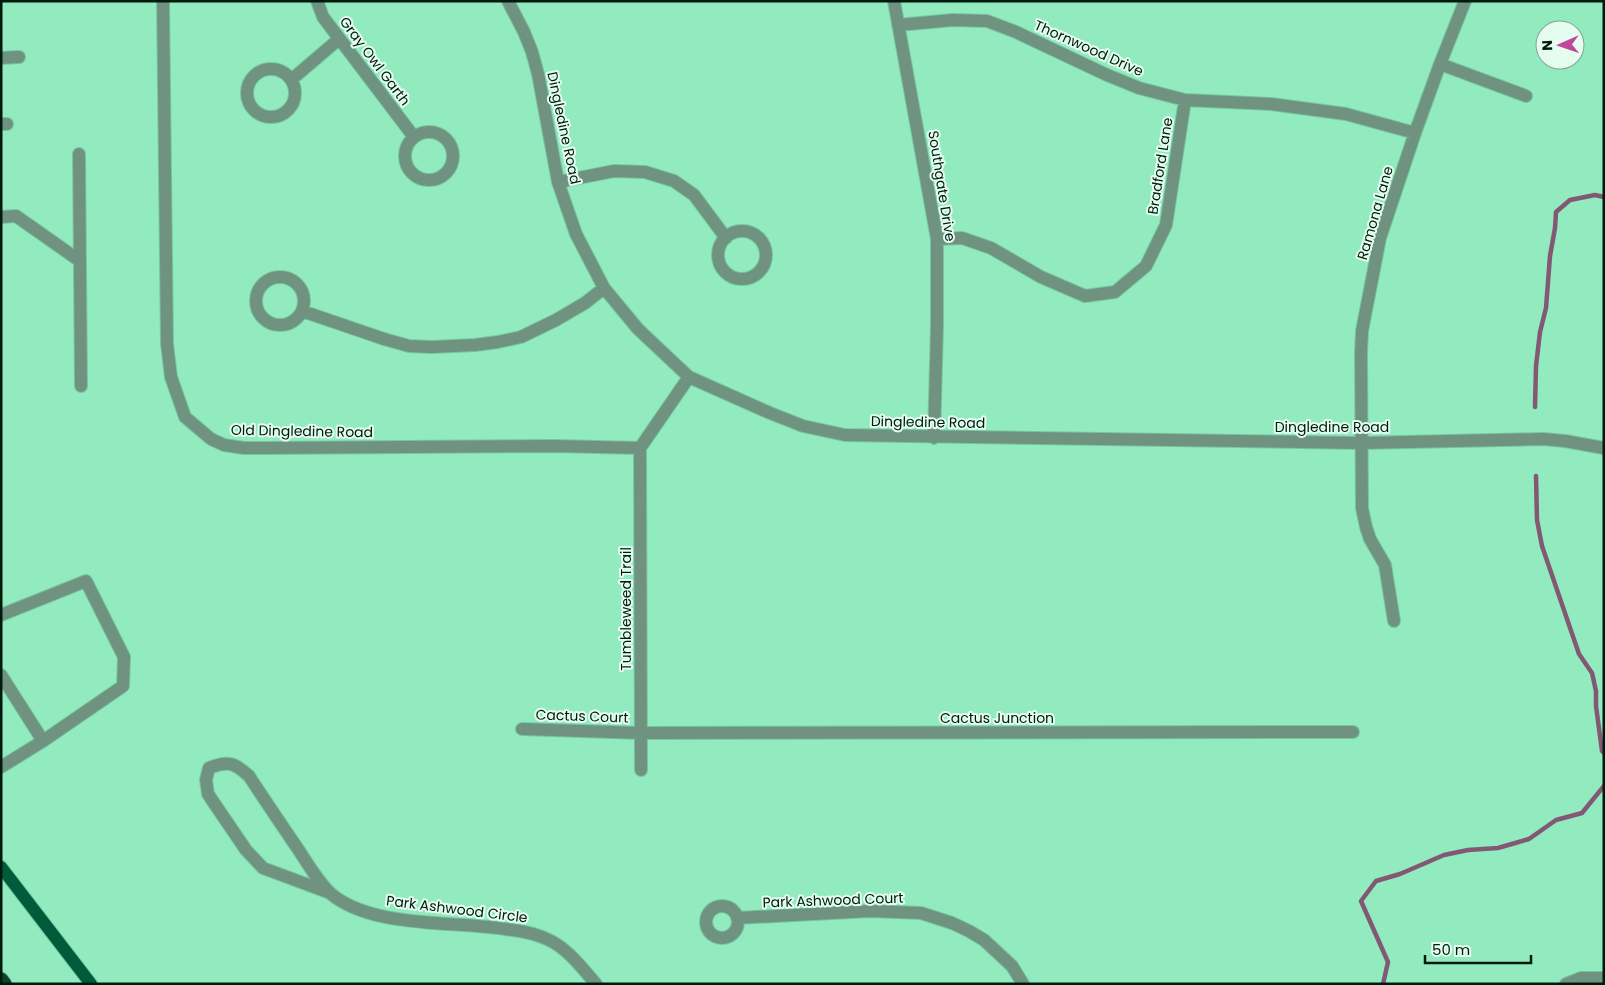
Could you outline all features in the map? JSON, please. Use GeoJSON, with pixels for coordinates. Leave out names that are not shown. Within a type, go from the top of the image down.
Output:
{"type":"FeatureCollection","features":[{"type":"Feature","properties":{"kind":"highway"},"geometry":{"type":"LineString","coordinates":[[1,980],[4,984]]}},
{"type":"Feature","properties":{"kind":"main road"},"geometry":{"type":"LineString","coordinates":[[1,868],[92,984]]}},
{"type":"Feature","properties":{"kind":"street","name":"Old Dingledine Road"},"geometry":{"type":"LineString","coordinates":[[163,1],[167,344],[171,377],[185,417],[211,439],[224,445],[244,448],[555,446],[640,448]]}},
{"type":"Feature","properties":{"kind":"street","name":"Gray Owl Garth"},"geometry":{"type":"LineString","coordinates":[[317,1],[323,17],[414,137]]}},
{"type":"Feature","properties":{"kind":"street","name":"Dingledine Road"},"geometry":{"type":"LineString","coordinates":[[508,1],[532,52],[538,74],[558,182],[576,234],[604,288],[638,329],[689,377],[770,413],[803,426],[845,435],[934,438],[1361,443],[1543,439],[1604,448]]}},
{"type":"Feature","properties":{"kind":"street","name":"Southgate Drive"},"geometry":{"type":"LineString","coordinates":[[894,1],[937,239],[934,438]]}},
{"type":"Feature","properties":{"kind":"street","name":"Ramona Lane"},"geometry":{"type":"LineString","coordinates":[[1394,621],[1385,565],[1370,539],[1362,508],[1361,353],[1364,319],[1380,238],[1415,133],[1464,1]]}},
{"type":"Feature","properties":{"kind":"street","name":"Thornwood Drive"},"geometry":{"type":"LineString","coordinates":[[898,25],[953,20],[986,21],[1016,32],[1139,88],[1185,100],[1271,104],[1346,114],[1415,133]]}},
{"type":"Feature","properties":{"kind":"street"},"geometry":{"type":"LineString","coordinates":[[291,80],[339,39]]}},
{"type":"Feature","properties":{"kind":"street"},"geometry":{"type":"LineString","coordinates":[[1,58],[19,57]]}},
{"type":"Feature","properties":{"kind":"street"},"geometry":{"type":"LineString","coordinates":[[1440,64],[1526,96]]}},
{"type":"Feature","properties":{"kind":"street","name":"Bradford Lane"},"geometry":{"type":"LineString","coordinates":[[937,239],[962,238],[991,248],[1041,277],[1085,296],[1115,292],[1146,266],[1166,225],[1185,100]]}},
{"type":"Feature","properties":{"kind":"street"},"geometry":{"type":"LineString","coordinates":[[79,154],[82,386]]}},
{"type":"Feature","properties":{"kind":"street"},"geometry":{"type":"LineString","coordinates":[[558,182],[614,171],[645,172],[674,181],[694,195],[726,238]]}},
{"type":"Feature","properties":{"kind":"street"},"geometry":{"type":"LineString","coordinates":[[1,217],[16,216],[80,261]]}},
{"type":"Feature","properties":{"kind":"street"},"geometry":{"type":"LineString","coordinates":[[302,311],[409,346],[475,345],[521,337],[570,312],[604,288]]}},
{"type":"Feature","properties":{"kind":"street"},"geometry":{"type":"LineString","coordinates":[[640,448],[689,377]]}},
{"type":"Feature","properties":{"kind":"street","name":"Tumbleweed Trail"},"geometry":{"type":"LineString","coordinates":[[640,448],[641,770]]}},
{"type":"Feature","properties":{"kind":"street"},"geometry":{"type":"LineString","coordinates":[[1,615],[86,581],[124,657],[123,686],[43,741],[1,767]]}},
{"type":"Feature","properties":{"kind":"street"},"geometry":{"type":"LineString","coordinates":[[1,675],[43,741]]}},
{"type":"Feature","properties":{"kind":"street","name":"Cactus Court"},"geometry":{"type":"LineString","coordinates":[[522,729],[641,733]]}},
{"type":"Feature","properties":{"kind":"street","name":"Cactus Junction"},"geometry":{"type":"LineString","coordinates":[[641,733],[1353,732]]}},
{"type":"Feature","properties":{"kind":"street","name":"Park Ashwood Circle"},"geometry":{"type":"LineString","coordinates":[[330,893],[263,868],[246,850],[208,794],[206,780],[209,768],[218,764],[230,763],[240,767],[249,776],[310,866],[330,893],[337,899],[367,913],[416,922],[489,926],[529,932],[549,940],[569,954],[596,984]]}},
{"type":"Feature","properties":{"kind":"street","name":"Park Ashwood Court"},"geometry":{"type":"LineString","coordinates":[[737,918],[870,912],[921,913],[952,923],[984,940],[1012,966],[1023,984]]}},
{"type":"Feature","properties":{"kind":"street"},"geometry":{"type":"LineString","coordinates":[[1566,984],[1581,978],[1604,978]]}},
{"type":"Feature","properties":{"kind":"waterway"},"geometry":{"type":"LineString","coordinates":[[1535,407],[1536,366],[1540,332],[1546,308],[1556,212],[1570,200],[1595,195],[1604,197]]}},
{"type":"Feature","properties":{"kind":"waterway"},"geometry":{"type":"LineString","coordinates":[[1536,476],[1537,520],[1542,546],[1579,654],[1592,673],[1596,691],[1602,751],[1604,753]]}},
{"type":"Feature","properties":{"kind":"waterway"},"geometry":{"type":"LineString","coordinates":[[1383,984],[1388,962],[1361,901],[1376,881],[1400,874],[1444,855],[1468,850],[1498,848],[1529,839],[1556,820],[1582,813],[1604,786]]}}]}
